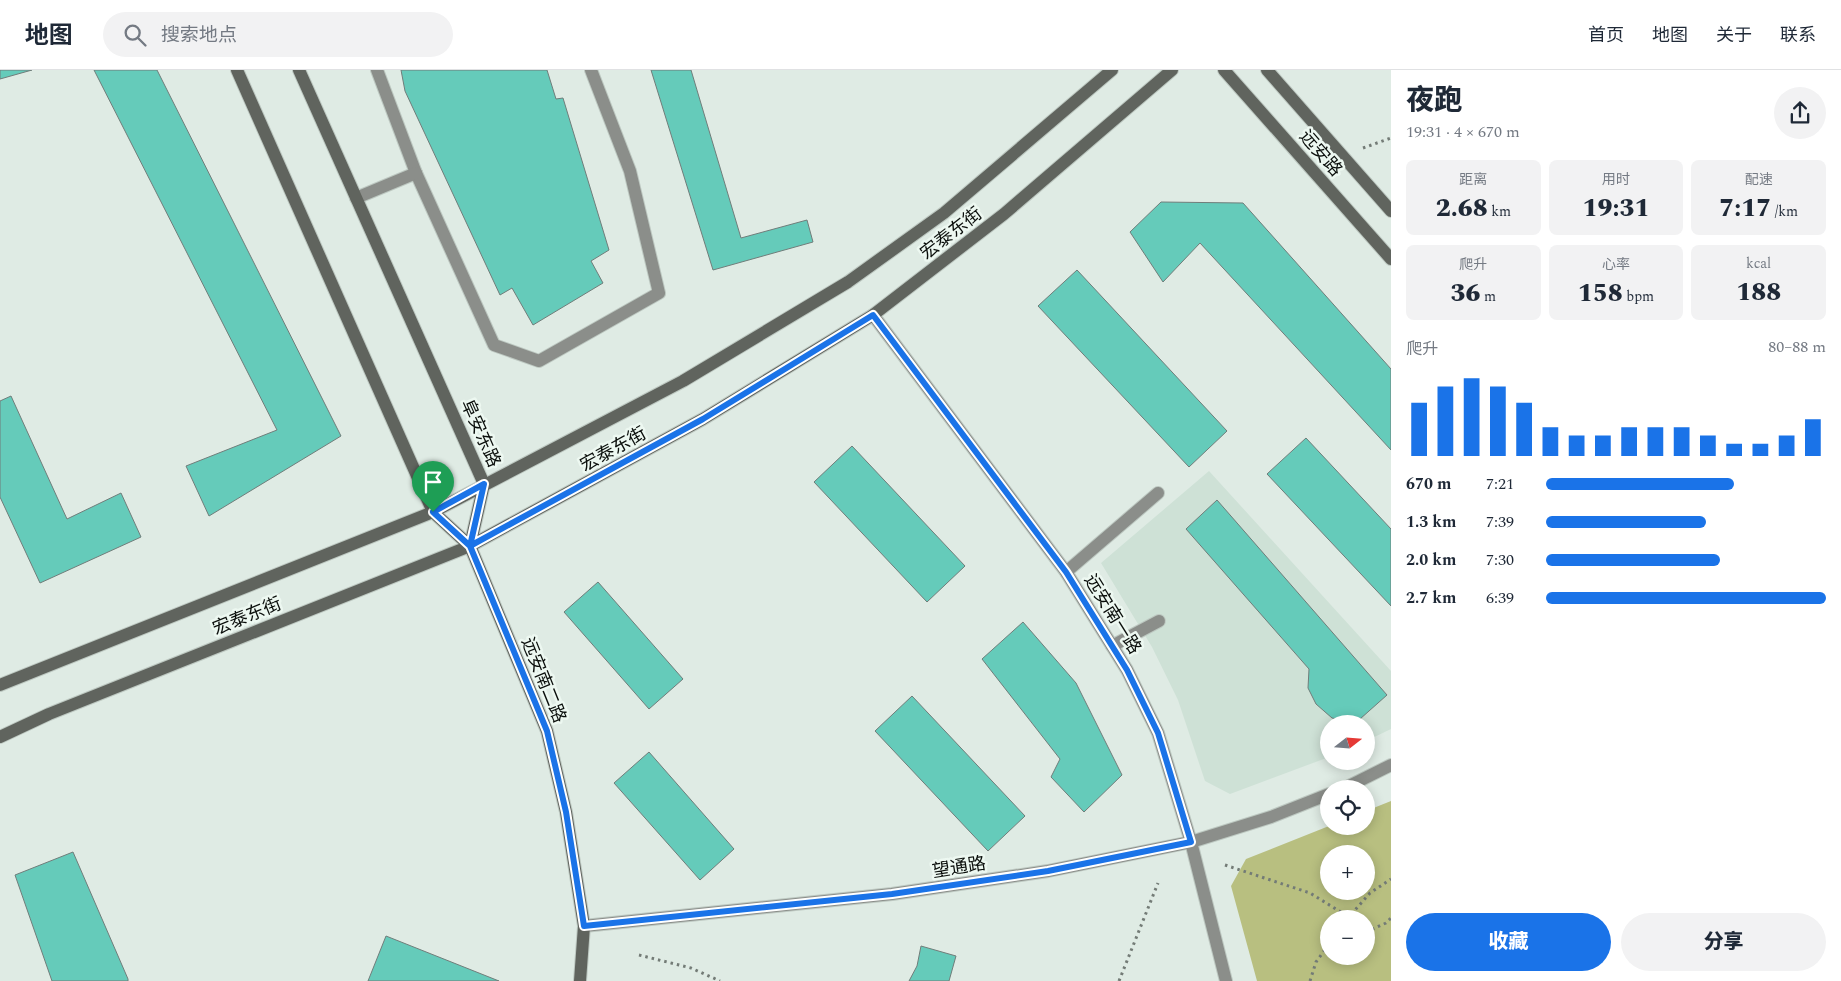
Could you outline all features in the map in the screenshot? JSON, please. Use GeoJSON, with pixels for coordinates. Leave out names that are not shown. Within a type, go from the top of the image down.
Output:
{"type":"FeatureCollection","features":[{"type":"Feature","properties":{"kind":"street"},"geometry":{"type":"LineString","coordinates":[[237,70],[433,512],[470,546]]}},
{"type":"Feature","properties":{"kind":"street","name":"阜安东路"},"geometry":{"type":"LineString","coordinates":[[299,70],[484,484],[470,546]]}},
{"type":"Feature","properties":{"kind":"street"},"geometry":{"type":"LineString","coordinates":[[376,70],[416,173],[494,345],[539,361],[659,293],[630,171],[591,70]]}},
{"type":"Feature","properties":{"kind":"street","name":"宏泰东街"},"geometry":{"type":"LineString","coordinates":[[0,684],[433,512],[683,381],[848,282],[944,213],[1112,70]]}},
{"type":"Feature","properties":{"kind":"street","name":"宏泰东街"},"geometry":{"type":"LineString","coordinates":[[0,737],[49,714],[470,546],[703,419],[873,315],[1004,214],[1172,70]]}},
{"type":"Feature","properties":{"kind":"street","name":"远安路"},"geometry":{"type":"LineString","coordinates":[[1224,70],[1391,259]]}},
{"type":"Feature","properties":{"kind":"street","name":"远安路"},"geometry":{"type":"LineString","coordinates":[[1267,70],[1391,211]]}},
{"type":"Feature","properties":{"kind":"street"},"geometry":{"type":"LineString","coordinates":[[356,198],[416,173]]}},
{"type":"Feature","properties":{"kind":"street","name":"远安南一路"},"geometry":{"type":"LineString","coordinates":[[873,315],[1066,572],[1127,670],[1158,733],[1191,842],[1226,981]]}},
{"type":"Feature","properties":{"kind":"street"},"geometry":{"type":"LineString","coordinates":[[1066,572],[1158,493]]}},
{"type":"Feature","properties":{"kind":"street","name":"远安南二路"},"geometry":{"type":"LineString","coordinates":[[470,546],[547,731],[566,812],[584,926],[580,981]]}},
{"type":"Feature","properties":{"kind":"street"},"geometry":{"type":"LineString","coordinates":[[1112,646],[1159,621]]}},
{"type":"Feature","properties":{"kind":"street"},"geometry":{"type":"LineString","coordinates":[[1361,780],[1391,765]]}},
{"type":"Feature","properties":{"kind":"street","name":"望通路"},"geometry":{"type":"LineString","coordinates":[[584,926],[892,894],[1048,871],[1191,842],[1271,817],[1320,798]]}},
{"type":"Feature","properties":{"kind":"path"},"geometry":{"type":"LineString","coordinates":[[1363,148],[1391,138]]}},
{"type":"Feature","properties":{"kind":"path"},"geometry":{"type":"LineString","coordinates":[[1225,865],[1310,893],[1337,910]]}},
{"type":"Feature","properties":{"kind":"path"},"geometry":{"type":"LineString","coordinates":[[1356,910],[1370,893],[1391,879]]}},
{"type":"Feature","properties":{"kind":"path"},"geometry":{"type":"LineString","coordinates":[[1119,981],[1158,883]]}},
{"type":"Feature","properties":{"kind":"path"},"geometry":{"type":"LineString","coordinates":[[1375,928],[1386,923],[1391,918]]}},
{"type":"Feature","properties":{"kind":"path"},"geometry":{"type":"LineString","coordinates":[[639,955],[691,968],[720,981]]}},
{"type":"Feature","properties":{"kind":"path"},"geometry":{"type":"LineString","coordinates":[[1310,981],[1316,962],[1320,956]]}},
{"type":"Feature","properties":{"kind":"shaded area"},"geometry":{"type":"Polygon","coordinates":[[[1209,471],[1391,671],[1391,729],[1375,737],[1375,715],[1320,715],[1320,760],[1230,794],[1205,781],[1178,700],[1152,647],[1101,563],[1209,471]]]}},
{"type":"Feature","properties":{"kind":"green space"},"geometry":{"type":"Polygon","coordinates":[[[1391,801],[1391,981],[1257,981],[1231,886],[1246,859],[1320,830],[1320,835],[1375,835],[1375,807],[1391,801]]]}},
{"type":"Feature","properties":{"kind":"building"},"geometry":{"type":"Polygon","coordinates":[[[0,70],[32,70],[0,79],[0,70]]]}},
{"type":"Feature","properties":{"kind":"building"},"geometry":{"type":"Polygon","coordinates":[[[94,70],[157,70],[341,436],[209,516],[186,466],[277,430],[94,70]]]}},
{"type":"Feature","properties":{"kind":"building"},"geometry":{"type":"Polygon","coordinates":[[[401,70],[547,70],[556,99],[563,98],[609,250],[591,261],[603,283],[533,325],[512,288],[500,295],[405,91],[401,70]]]}},
{"type":"Feature","properties":{"kind":"building"},"geometry":{"type":"Polygon","coordinates":[[[651,70],[691,70],[741,238],[807,220],[813,242],[713,270],[651,70]]]}},
{"type":"Feature","properties":{"kind":"building"},"geometry":{"type":"Polygon","coordinates":[[[1161,202],[1243,203],[1391,369],[1391,450],[1200,243],[1163,282],[1130,232],[1161,202]]]}},
{"type":"Feature","properties":{"kind":"building"},"geometry":{"type":"Polygon","coordinates":[[[1077,270],[1227,431],[1189,467],[1038,306],[1077,270]]]}},
{"type":"Feature","properties":{"kind":"building"},"geometry":{"type":"Polygon","coordinates":[[[11,396],[67,519],[121,493],[141,537],[40,583],[0,497],[0,401],[11,396]]]}},
{"type":"Feature","properties":{"kind":"building"},"geometry":{"type":"Polygon","coordinates":[[[1306,438],[1391,529],[1391,606],[1267,474],[1306,438]]]}},
{"type":"Feature","properties":{"kind":"building"},"geometry":{"type":"Polygon","coordinates":[[[852,446],[965,566],[927,602],[814,482],[852,446]]]}},
{"type":"Feature","properties":{"kind":"building"},"geometry":{"type":"Polygon","coordinates":[[[1217,500],[1387,695],[1364,715],[1329,715],[1316,704],[1308,688],[1309,669],[1186,529],[1217,500]]]}},
{"type":"Feature","properties":{"kind":"building"},"geometry":{"type":"Polygon","coordinates":[[[598,582],[683,679],[649,709],[564,612],[598,582]]]}},
{"type":"Feature","properties":{"kind":"building"},"geometry":{"type":"Polygon","coordinates":[[[1023,622],[1076,683],[1122,775],[1084,812],[1051,777],[1060,759],[982,659],[1023,622]]]}},
{"type":"Feature","properties":{"kind":"building"},"geometry":{"type":"Polygon","coordinates":[[[912,696],[1025,816],[988,851],[875,731],[912,696]]]}},
{"type":"Feature","properties":{"kind":"building"},"geometry":{"type":"Polygon","coordinates":[[[649,752],[734,849],[700,880],[614,783],[649,752]]]}},
{"type":"Feature","properties":{"kind":"building"},"geometry":{"type":"Polygon","coordinates":[[[73,852],[128,981],[52,981],[15,875],[73,852]]]}},
{"type":"Feature","properties":{"kind":"building"},"geometry":{"type":"Polygon","coordinates":[[[386,936],[499,981],[368,981],[386,936]]]}},
{"type":"Feature","properties":{"kind":"building"},"geometry":{"type":"Polygon","coordinates":[[[921,946],[956,956],[949,981],[909,981],[917,966],[921,946]]]}},
{"type":"Feature","properties":{"kind":"route"},"geometry":{"type":"LineString","coordinates":[[433,512],[470,546],[547,731],[566,812],[584,926],[892,894],[1048,871],[1191,842],[1158,733],[1127,670],[1066,572],[873,315],[703,419],[470,546],[484,484],[433,512]]}}]}
